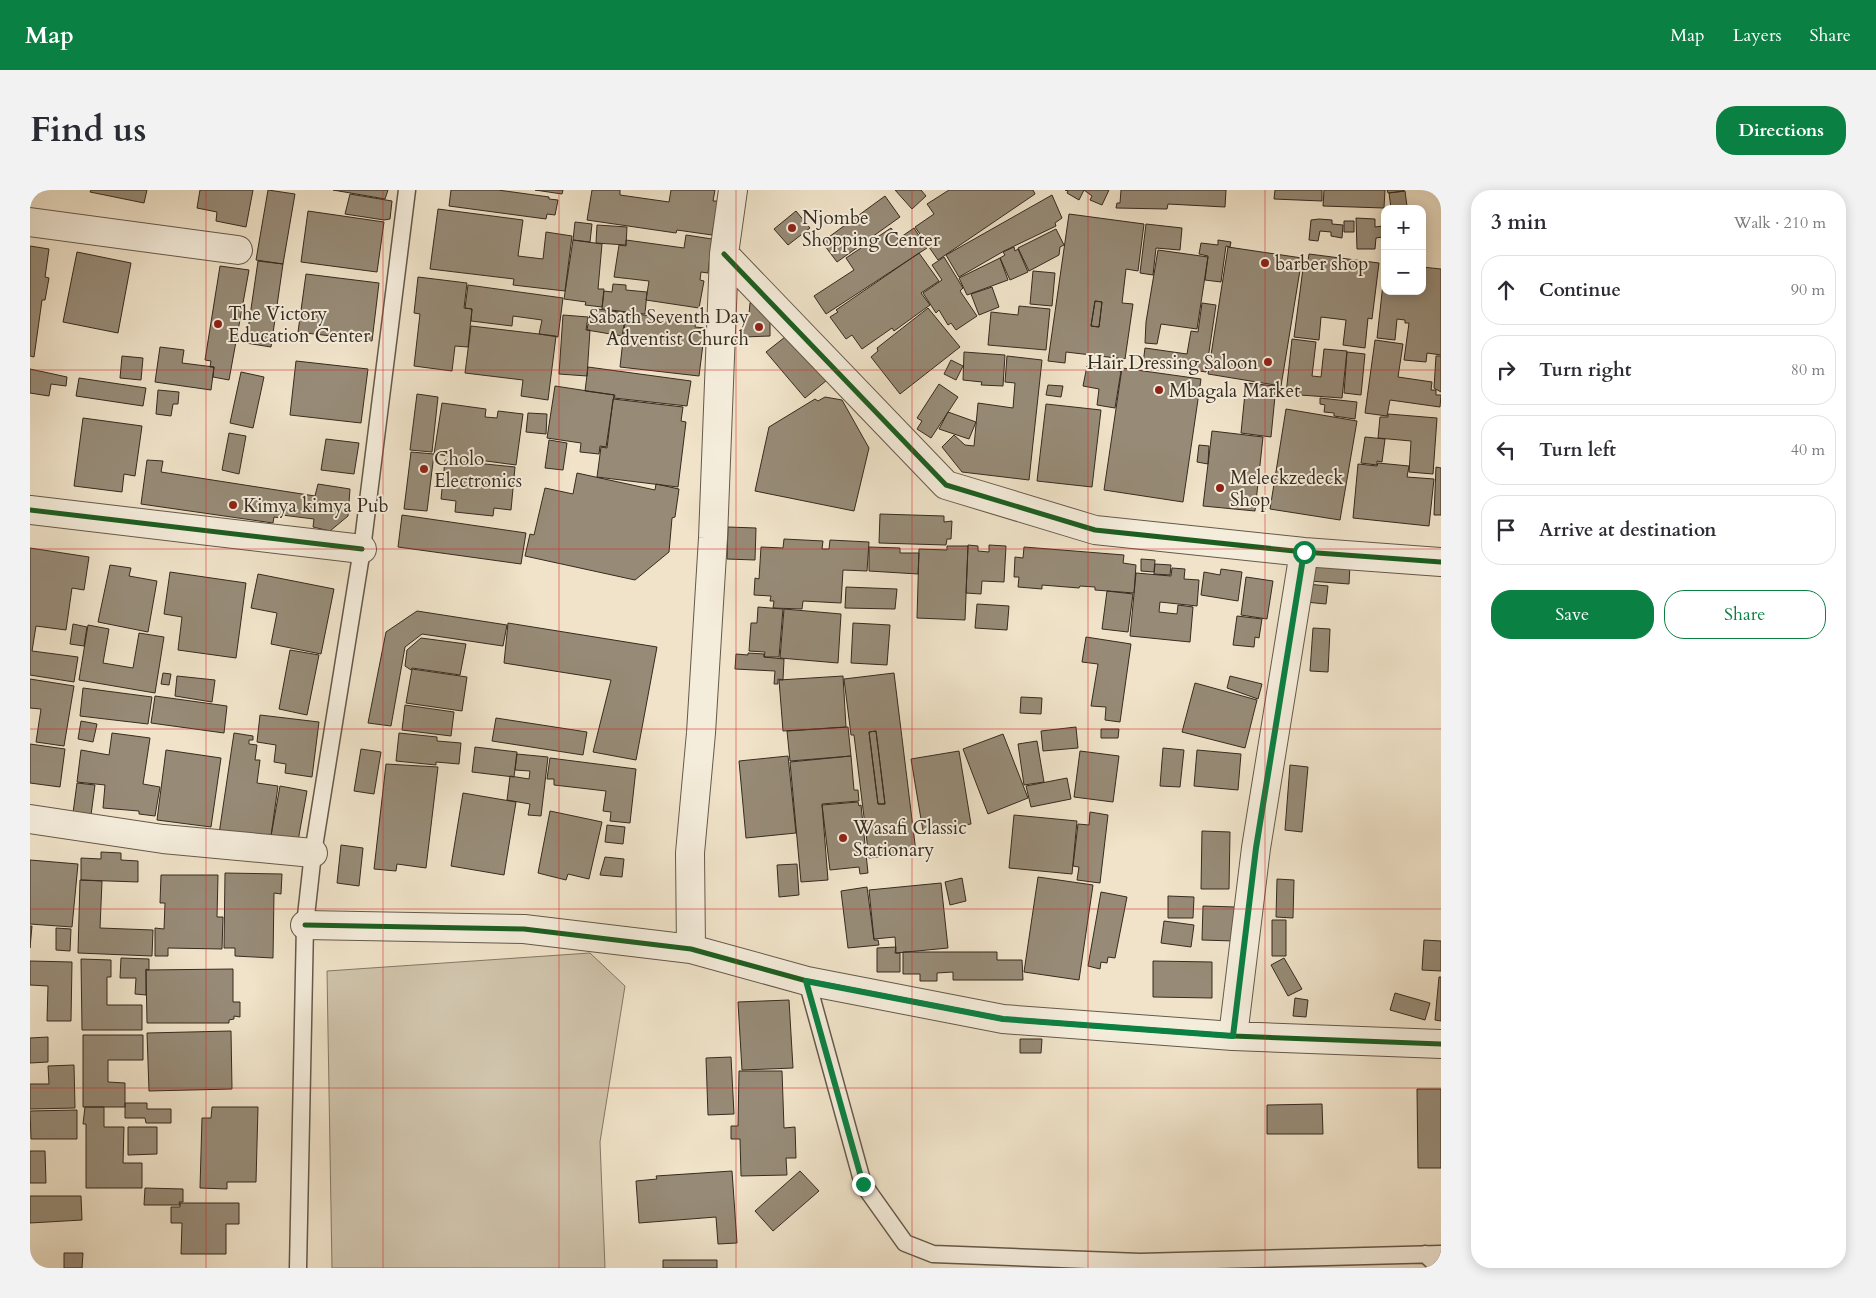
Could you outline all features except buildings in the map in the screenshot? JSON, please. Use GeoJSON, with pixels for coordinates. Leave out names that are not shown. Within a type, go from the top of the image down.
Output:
{"type":"FeatureCollection","features":[{"type":"Feature","properties":{"kind":"street"},"geometry":{"type":"LineString","coordinates":[[691,949],[690,853],[701,733],[713,538],[724,254],[733,190]]}},
{"type":"Feature","properties":{"kind":"street"},"geometry":{"type":"LineString","coordinates":[[30,222],[238,250]]}},
{"type":"Feature","properties":{"kind":"street"},"geometry":{"type":"LineString","coordinates":[[724,254],[946,485],[1095,530],[1304,552],[1441,562]]}},
{"type":"Feature","properties":{"kind":"street"},"geometry":{"type":"LineString","coordinates":[[30,510],[362,549]]}},
{"type":"Feature","properties":{"kind":"street"},"geometry":{"type":"LineString","coordinates":[[1233,1036],[1256,848],[1304,552]]}},
{"type":"Feature","properties":{"kind":"street"},"geometry":{"type":"LineString","coordinates":[[30,819],[163,839],[313,853]]}},
{"type":"Feature","properties":{"kind":"street"},"geometry":{"type":"LineString","coordinates":[[305,925],[524,929],[691,949],[806,981],[1003,1019],[1233,1036],[1441,1044]]}},
{"type":"Feature","properties":{"kind":"lane"},"geometry":{"type":"LineString","coordinates":[[298,1268],[305,925],[313,853],[362,549],[407,190]]}},
{"type":"Feature","properties":{"kind":"lane"},"geometry":{"type":"LineString","coordinates":[[806,981],[863,1184],[905,1243],[933,1254],[1140,1262],[1433,1254],[1440,1268]]}},
{"type":"Feature","properties":{"kind":"shaded area"},"geometry":{"type":"Polygon","coordinates":[[[590,953],[625,986],[600,1142],[605,1268],[332,1268],[327,971],[590,953]]]}},
{"type":"Feature","properties":{"kind":"cycle path"},"geometry":{"type":"LineString","coordinates":[[724,254],[946,485],[1095,530],[1304,552],[1441,562]]}},
{"type":"Feature","properties":{"kind":"cycle path"},"geometry":{"type":"LineString","coordinates":[[30,510],[362,549]]}},
{"type":"Feature","properties":{"kind":"cycle path"},"geometry":{"type":"LineString","coordinates":[[305,925],[524,929],[691,949],[807,981],[1003,1019],[1233,1036],[1441,1044]]}},
{"type":"Feature","properties":{"kind":"place","name":"Njombe Shopping Center"},"geometry":{"type":"Point","coordinates":[792,228]}},
{"type":"Feature","properties":{"kind":"place","name":"barber shop"},"geometry":{"type":"Point","coordinates":[1265,263]}},
{"type":"Feature","properties":{"kind":"place","name":"The Victory Education Center"},"geometry":{"type":"Point","coordinates":[218,324]}},
{"type":"Feature","properties":{"kind":"place","name":"Sabath Seventh Day Adventist Church"},"geometry":{"type":"Point","coordinates":[759,327]}},
{"type":"Feature","properties":{"kind":"place","name":"Hair Dressing Saloon"},"geometry":{"type":"Point","coordinates":[1268,362]}},
{"type":"Feature","properties":{"kind":"place","name":"Mbagala Market"},"geometry":{"type":"Point","coordinates":[1159,390]}},
{"type":"Feature","properties":{"kind":"place","name":"Cholo Electronics"},"geometry":{"type":"Point","coordinates":[424,469]}},
{"type":"Feature","properties":{"kind":"place","name":"Meleckzedeck Shop"},"geometry":{"type":"Point","coordinates":[1220,488]}},
{"type":"Feature","properties":{"kind":"place","name":"Kimya kimya Pub"},"geometry":{"type":"Point","coordinates":[233,505]}},
{"type":"Feature","properties":{"kind":"place","name":"Wasafi Classic Stationary"},"geometry":{"type":"Point","coordinates":[843,838]}},
{"type":"Feature","properties":{"kind":"route"},"geometry":{"type":"LineString","coordinates":[[863,1184],[806,981],[1003,1019],[1233,1036],[1256,848],[1304,552]]}}]}
